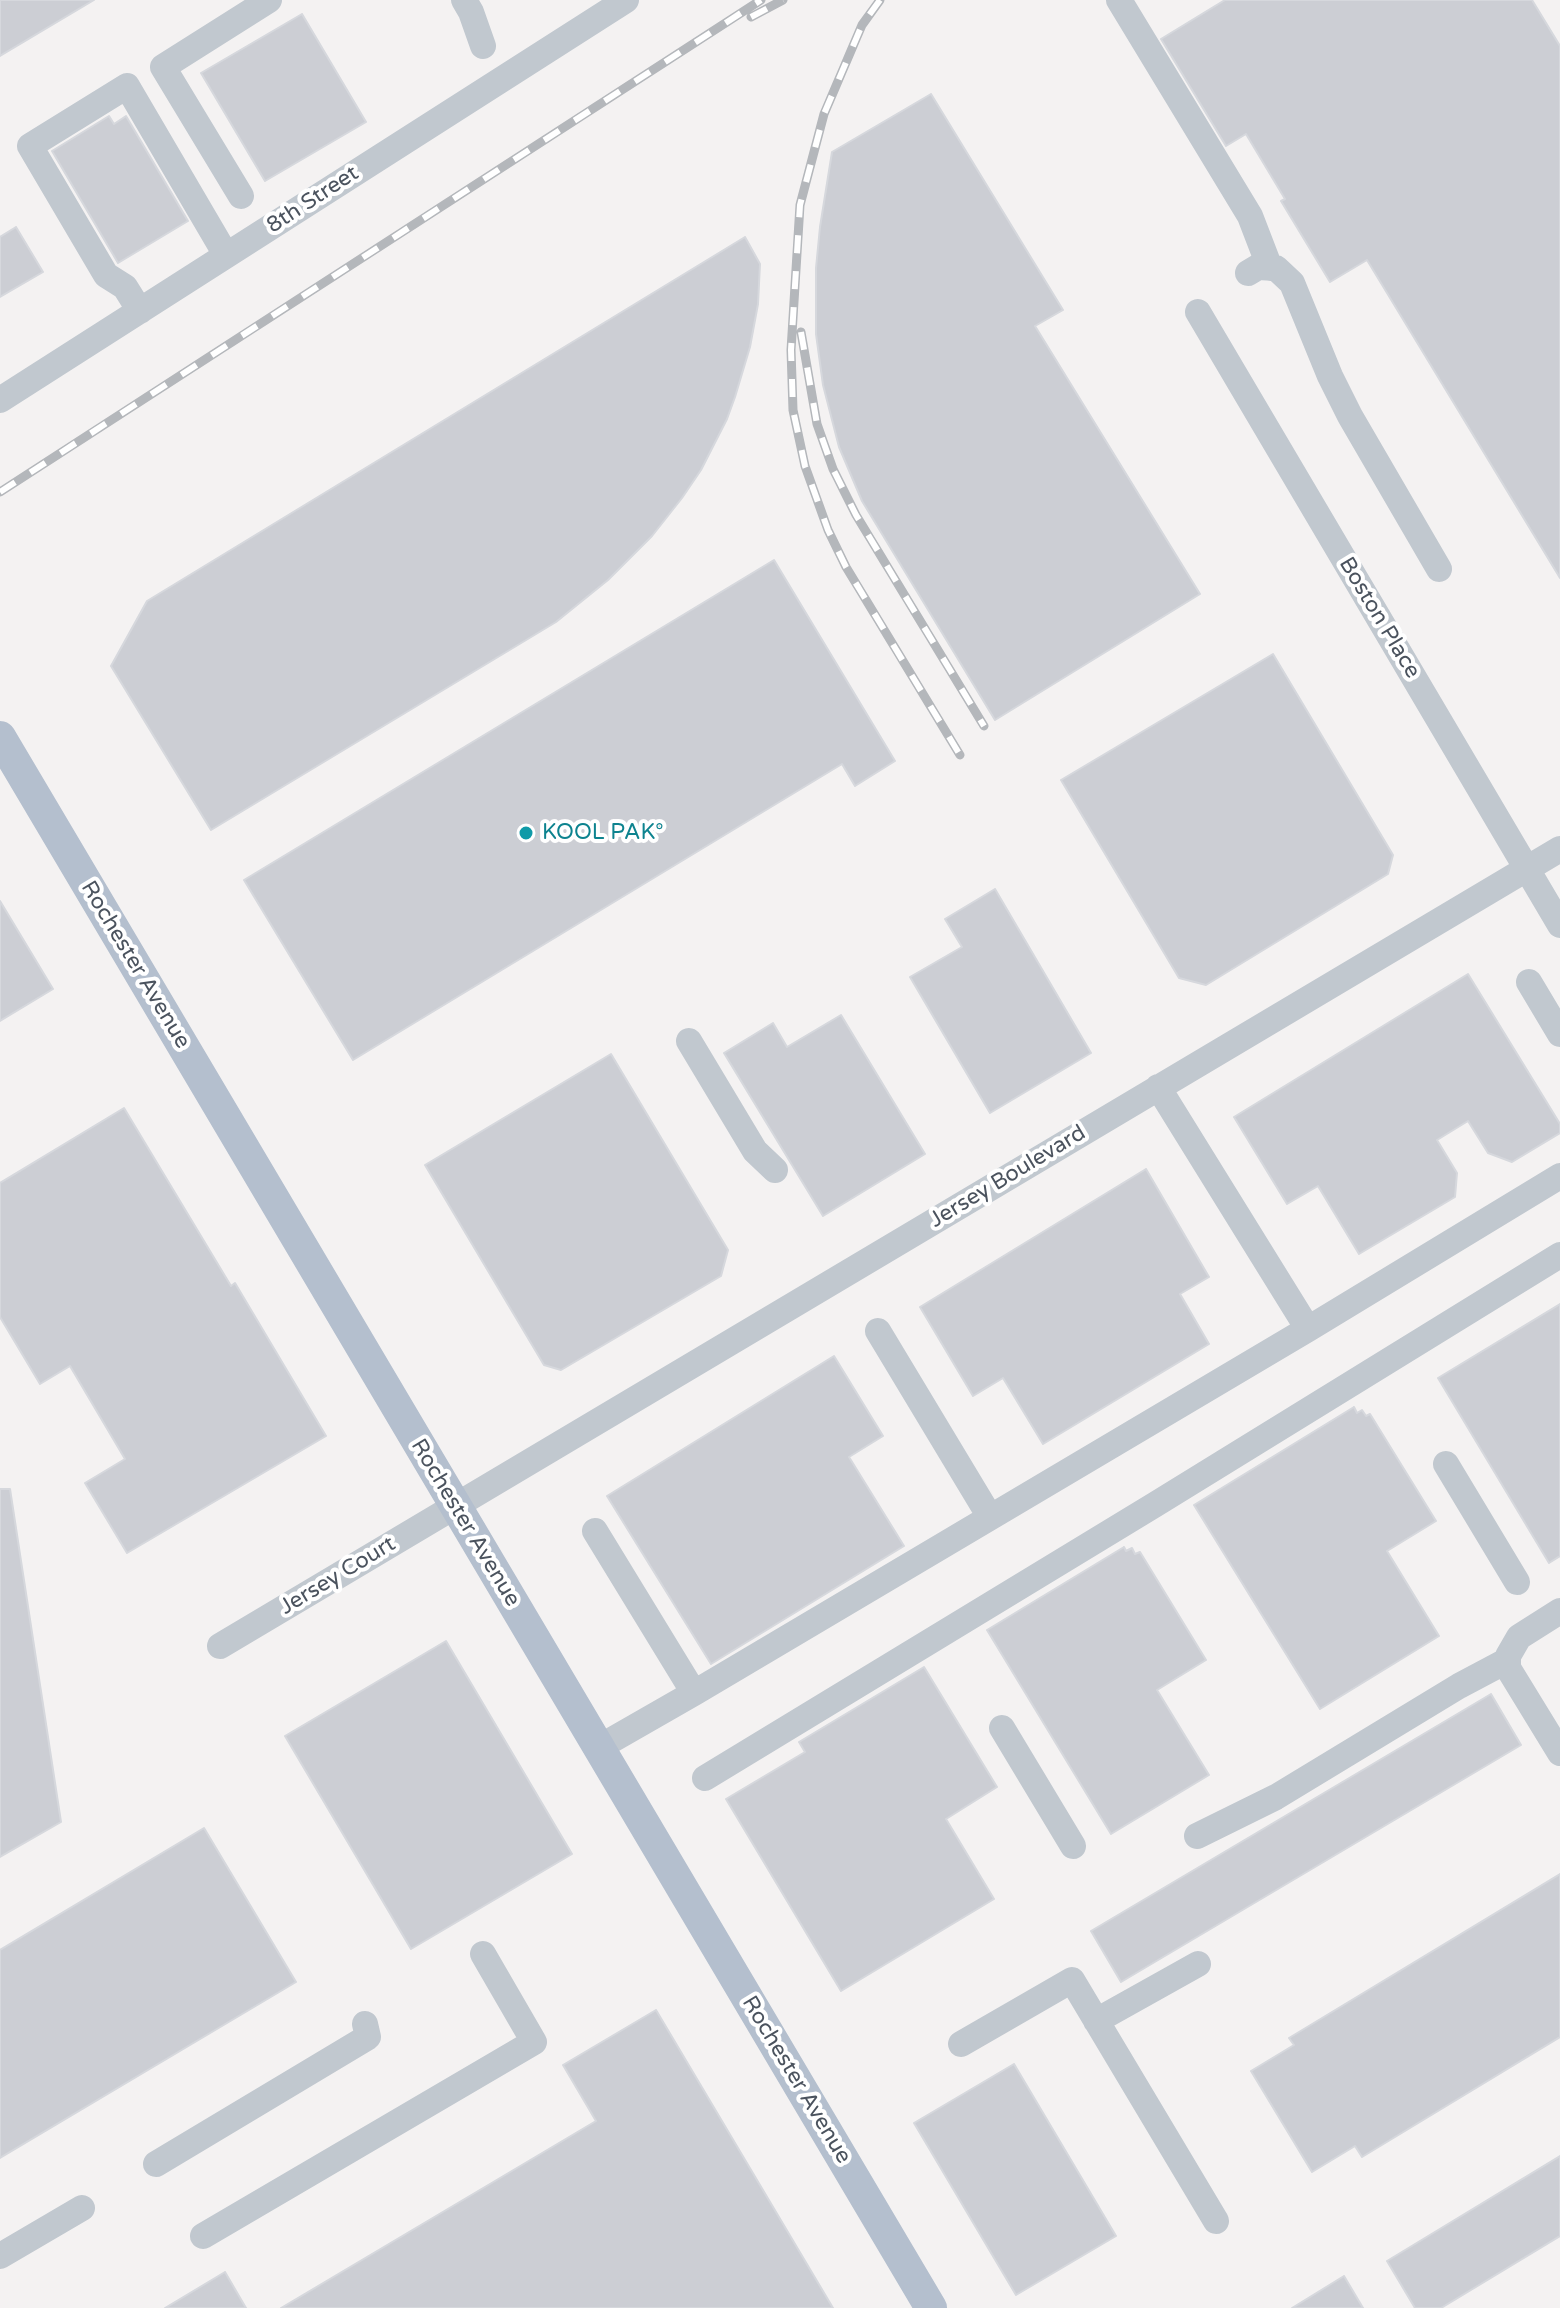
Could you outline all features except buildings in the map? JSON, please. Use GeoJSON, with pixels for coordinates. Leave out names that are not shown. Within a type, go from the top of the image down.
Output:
{"type":"FeatureCollection","features":[{"type":"Feature","properties":{"kind":"main road","name":"Rochester Avenue"},"geometry":{"type":"LineString","coordinates":[[0,737],[931,2308]]}},
{"type":"Feature","properties":{"kind":"street"},"geometry":{"type":"LineString","coordinates":[[241,196],[163,67],[269,0]]}},
{"type":"Feature","properties":{"kind":"street"},"geometry":{"type":"LineString","coordinates":[[464,0],[483,46]]}},
{"type":"Feature","properties":{"kind":"street","name":"8th Street"},"geometry":{"type":"LineString","coordinates":[[0,400],[626,0]]}},
{"type":"Feature","properties":{"kind":"street"},"geometry":{"type":"LineString","coordinates":[[1119,0],[1250,216],[1259,270],[1276,268],[1292,283],[1350,416],[1439,569]]}},
{"type":"Feature","properties":{"kind":"street"},"geometry":{"type":"LineString","coordinates":[[140,311],[125,287],[106,275],[30,146],[127,86],[226,255]]}},
{"type":"Feature","properties":{"kind":"street","name":"Boston Place"},"geometry":{"type":"LineString","coordinates":[[1198,312],[1560,925]]}},
{"type":"Feature","properties":{"kind":"street","name":"Jersey Boulevard"},"geometry":{"type":"LineString","coordinates":[[455,1506],[1560,849]]}},
{"type":"Feature","properties":{"kind":"street"},"geometry":{"type":"LineString","coordinates":[[1529,982],[1560,1034]]}},
{"type":"Feature","properties":{"kind":"street"},"geometry":{"type":"LineString","coordinates":[[689,1041],[755,1151],[775,1170]]}},
{"type":"Feature","properties":{"kind":"street"},"geometry":{"type":"LineString","coordinates":[[1158,1087],[1308,1329]]}},
{"type":"Feature","properties":{"kind":"street"},"geometry":{"type":"LineString","coordinates":[[598,1748],[1308,1329],[1560,1176]]}},
{"type":"Feature","properties":{"kind":"street"},"geometry":{"type":"LineString","coordinates":[[705,1778],[1560,1255]]}},
{"type":"Feature","properties":{"kind":"street"},"geometry":{"type":"LineString","coordinates":[[878,1331],[990,1517]]}},
{"type":"Feature","properties":{"kind":"street"},"geometry":{"type":"LineString","coordinates":[[1446,1464],[1517,1582]]}},
{"type":"Feature","properties":{"kind":"street","name":"Jersey Court"},"geometry":{"type":"LineString","coordinates":[[220,1646],[455,1506]]}},
{"type":"Feature","properties":{"kind":"street"},"geometry":{"type":"LineString","coordinates":[[595,1531],[694,1693]]}},
{"type":"Feature","properties":{"kind":"street"},"geometry":{"type":"LineString","coordinates":[[1560,1611],[1519,1637],[1508,1656],[1508,1668],[1560,1753]]}},
{"type":"Feature","properties":{"kind":"street"},"geometry":{"type":"LineString","coordinates":[[1197,1836],[1276,1797],[1431,1702],[1508,1660]]}},
{"type":"Feature","properties":{"kind":"street"},"geometry":{"type":"LineString","coordinates":[[1002,1728],[1073,1846]]}},
{"type":"Feature","properties":{"kind":"street"},"geometry":{"type":"LineString","coordinates":[[203,2236],[534,2042],[483,1954]]}},
{"type":"Feature","properties":{"kind":"street"},"geometry":{"type":"LineString","coordinates":[[1096,2021],[1198,1964]]}},
{"type":"Feature","properties":{"kind":"street"},"geometry":{"type":"LineString","coordinates":[[961,2044],[1072,1980],[1216,2221]]}},
{"type":"Feature","properties":{"kind":"street"},"geometry":{"type":"LineString","coordinates":[[156,2164],[368,2037],[365,2024]]}},
{"type":"Feature","properties":{"kind":"street"},"geometry":{"type":"LineString","coordinates":[[0,2256],[82,2208]]}},
{"type":"Feature","properties":{"kind":"railway"},"geometry":{"type":"LineString","coordinates":[[0,492],[761,0]]}},
{"type":"Feature","properties":{"kind":"railway"},"geometry":{"type":"LineString","coordinates":[[751,17],[783,0]]}},
{"type":"Feature","properties":{"kind":"railway"},"geometry":{"type":"LineString","coordinates":[[880,0],[862,25],[824,114],[800,205],[791,350],[793,410],[805,466],[828,530],[846,567],[960,755]]}},
{"type":"Feature","properties":{"kind":"railway"},"geometry":{"type":"LineString","coordinates":[[801,332],[817,424],[833,469],[856,515],[984,726]]}},
{"type":"Feature","properties":{"kind":"place","name":"KOOL PAK°"},"geometry":{"type":"Point","coordinates":[526,833]}}]}
